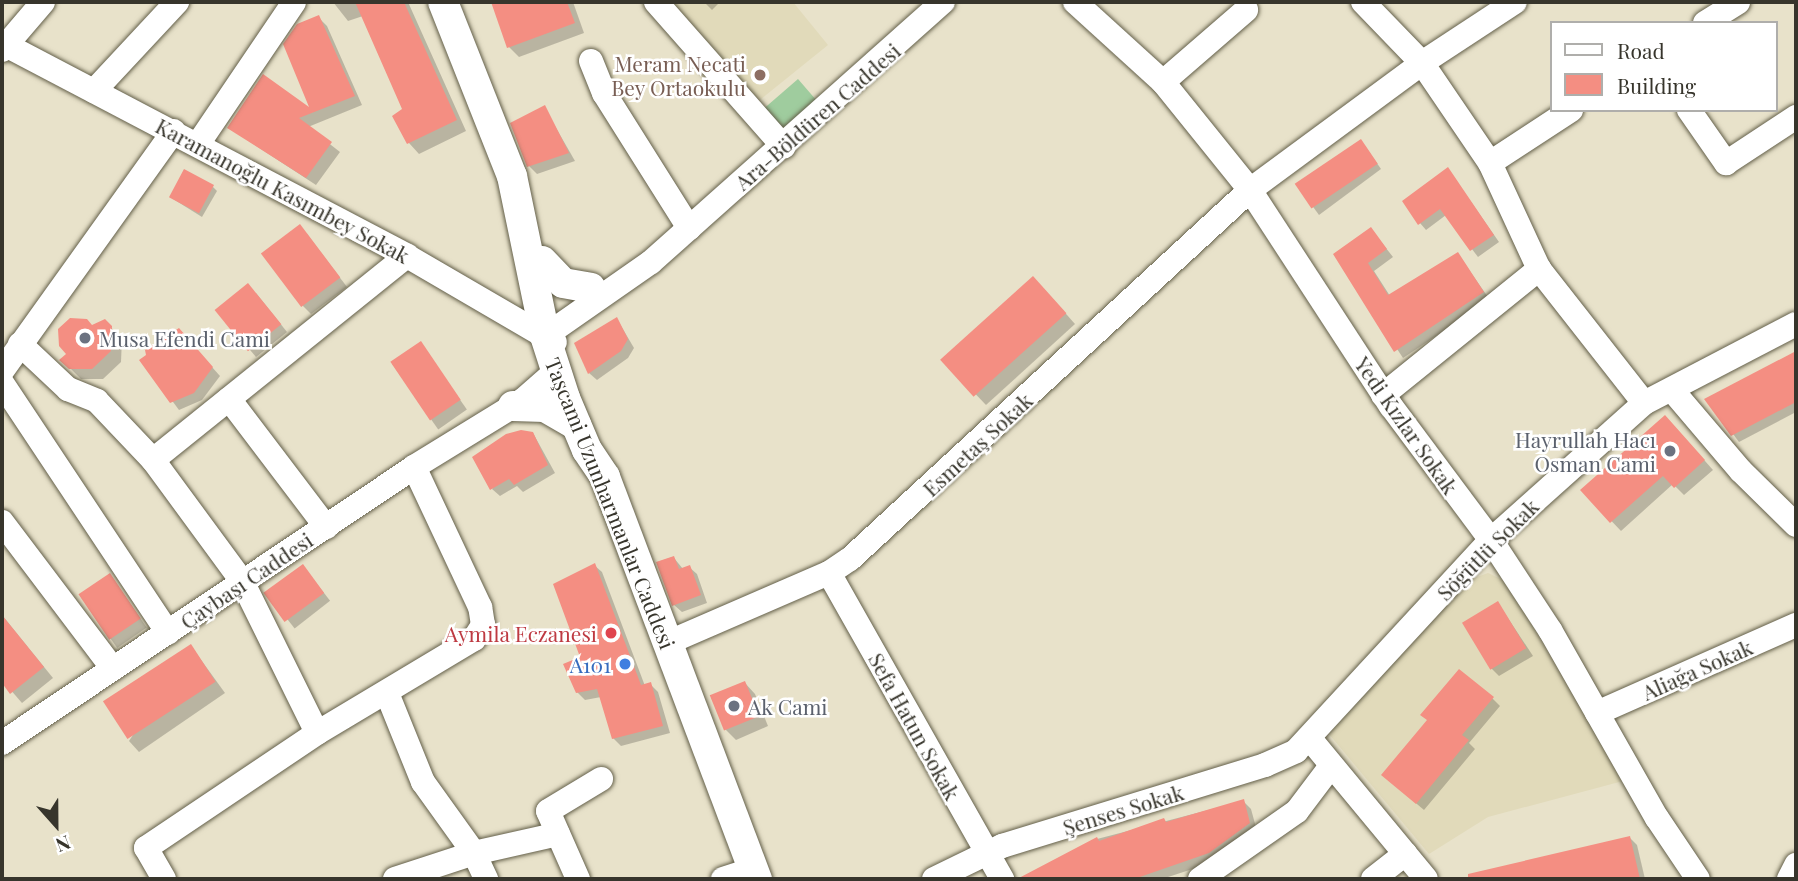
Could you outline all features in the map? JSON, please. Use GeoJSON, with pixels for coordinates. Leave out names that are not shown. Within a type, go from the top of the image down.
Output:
{"type":"FeatureCollection","features":[{"type":"Feature","properties":{"kind":"main road","name":"Taşcami Uzunharmanlar Caddesi"},"geometry":{"type":"LineString","coordinates":[[443,2],[512,176],[576,425],[605,477],[755,874]]}},
{"type":"Feature","properties":{"kind":"main road"},"geometry":{"type":"LineString","coordinates":[[512,176],[526,199],[542,261],[552,338],[601,452],[605,477]]}},
{"type":"Feature","properties":{"kind":"main road"},"geometry":{"type":"LineString","coordinates":[[542,261],[563,283],[591,288]]}},
{"type":"Feature","properties":{"kind":"main road"},"geometry":{"type":"LineString","coordinates":[[502,412],[545,407],[576,425]]}},
{"type":"Feature","properties":{"kind":"street"},"geometry":{"type":"LineString","coordinates":[[3,46],[43,2]]}},
{"type":"Feature","properties":{"kind":"street"},"geometry":{"type":"LineString","coordinates":[[94,90],[177,2]]}},
{"type":"Feature","properties":{"kind":"street"},"geometry":{"type":"LineString","coordinates":[[198,144],[294,2]]}},
{"type":"Feature","properties":{"kind":"street"},"geometry":{"type":"LineString","coordinates":[[656,2],[784,147]]}},
{"type":"Feature","properties":{"kind":"street","name":"Yedi Kızlar Sokak"},"geometry":{"type":"LineString","coordinates":[[1075,2],[1163,82],[1250,190],[1383,395],[1491,540],[1550,630],[1698,879]]}},
{"type":"Feature","properties":{"kind":"street"},"geometry":{"type":"LineString","coordinates":[[1363,2],[1422,63],[1490,163],[1539,269],[1644,403]]}},
{"type":"Feature","properties":{"kind":"street","name":"Esmetaş Sokak"},"geometry":{"type":"LineString","coordinates":[[667,643],[830,573],[894,520],[1250,190],[1422,63],[1515,2]]}},
{"type":"Feature","properties":{"kind":"street"},"geometry":{"type":"LineString","coordinates":[[1708,21],[1738,2]]}},
{"type":"Feature","properties":{"kind":"street","name":"Ara-Böldüren Caddesi"},"geometry":{"type":"LineString","coordinates":[[552,338],[638,273],[784,147],[931,6]]}},
{"type":"Feature","properties":{"kind":"street"},"geometry":{"type":"LineString","coordinates":[[1163,82],[1246,10]]}},
{"type":"Feature","properties":{"kind":"street","name":"Karamanoğlu Kasımbey Sokak"},"geometry":{"type":"LineString","coordinates":[[3,46],[174,131],[407,256],[552,338]]}},
{"type":"Feature","properties":{"kind":"street"},"geometry":{"type":"LineString","coordinates":[[591,61],[604,93],[690,228]]}},
{"type":"Feature","properties":{"kind":"street"},"geometry":{"type":"LineString","coordinates":[[1490,163],[1567,112]]}},
{"type":"Feature","properties":{"kind":"street"},"geometry":{"type":"LineString","coordinates":[[1690,112],[1726,163],[1796,117]]}},
{"type":"Feature","properties":{"kind":"street"},"geometry":{"type":"LineString","coordinates":[[2,371],[174,131]]}},
{"type":"Feature","properties":{"kind":"street","name":"Ara-Böldüren Caddesi"},"geometry":{"type":"LineString","coordinates":[[552,338],[591,288],[690,228]]}},
{"type":"Feature","properties":{"kind":"street"},"geometry":{"type":"LineString","coordinates":[[153,460],[407,256]]}},
{"type":"Feature","properties":{"kind":"street"},"geometry":{"type":"LineString","coordinates":[[1383,395],[1539,269]]}},
{"type":"Feature","properties":{"kind":"street","name":"Söğütlü Sokak"},"geometry":{"type":"LineString","coordinates":[[1311,740],[1353,686],[1491,540],[1644,403],[1796,324]]}},
{"type":"Feature","properties":{"kind":"street","name":"Çaybaşı Caddesi"},"geometry":{"type":"LineString","coordinates":[[2,743],[414,467],[502,412],[499,402],[552,338]]}},
{"type":"Feature","properties":{"kind":"street"},"geometry":{"type":"LineString","coordinates":[[20,344],[68,388],[97,401],[153,460],[242,582],[317,733]]}},
{"type":"Feature","properties":{"kind":"street"},"geometry":{"type":"LineString","coordinates":[[2,383],[168,633]]}},
{"type":"Feature","properties":{"kind":"street"},"geometry":{"type":"LineString","coordinates":[[1672,390],[1741,471],[1796,525]]}},
{"type":"Feature","properties":{"kind":"street"},"geometry":{"type":"LineString","coordinates":[[229,398],[326,527]]}},
{"type":"Feature","properties":{"kind":"street"},"geometry":{"type":"LineString","coordinates":[[164,879],[146,848],[317,733],[387,694],[474,639],[483,625],[480,607],[414,467]]}},
{"type":"Feature","properties":{"kind":"street"},"geometry":{"type":"LineString","coordinates":[[2,522],[113,669]]}},
{"type":"Feature","properties":{"kind":"street","name":"Sefa Hatun Sokak"},"geometry":{"type":"LineString","coordinates":[[830,573],[1002,879]]}},
{"type":"Feature","properties":{"kind":"street","name":"Aliağa Sokak"},"geometry":{"type":"LineString","coordinates":[[1597,713],[1796,625]]}},
{"type":"Feature","properties":{"kind":"street"},"geometry":{"type":"LineString","coordinates":[[387,694],[423,782],[474,853],[486,879]]}},
{"type":"Feature","properties":{"kind":"street"},"geometry":{"type":"LineString","coordinates":[[1311,740],[1426,879]]}},
{"type":"Feature","properties":{"kind":"street","name":"Şenses Sokak"},"geometry":{"type":"LineString","coordinates":[[934,879],[986,853],[1265,765],[1311,740]]}},
{"type":"Feature","properties":{"kind":"street"},"geometry":{"type":"LineString","coordinates":[[1200,879],[1297,811],[1331,765]]}},
{"type":"Feature","properties":{"kind":"street"},"geometry":{"type":"LineString","coordinates":[[578,879],[548,811],[552,805],[600,779]]}},
{"type":"Feature","properties":{"kind":"street"},"geometry":{"type":"LineString","coordinates":[[395,879],[474,853],[558,834]]}},
{"type":"Feature","properties":{"kind":"street"},"geometry":{"type":"LineString","coordinates":[[1373,879],[1405,854]]}},
{"type":"Feature","properties":{"kind":"street"},"geometry":{"type":"LineString","coordinates":[[1789,879],[1796,865]]}},
{"type":"Feature","properties":{"kind":"street"},"geometry":{"type":"LineString","coordinates":[[723,879],[755,874]]}},
{"type":"Feature","properties":{"kind":"shaded area","name":"Meram Necati Bey Ortaokulu"},"geometry":{"type":"Polygon","coordinates":[[[663,2],[793,2],[828,45],[755,104],[663,2]]]}},
{"type":"Feature","properties":{"kind":"shaded area"},"geometry":{"type":"Polygon","coordinates":[[[1488,573],[1507,582],[1623,781],[1488,817],[1429,854],[1329,734],[1469,580],[1488,573]]]}},
{"type":"Feature","properties":{"kind":"green space"},"geometry":{"type":"Polygon","coordinates":[[[798,79],[817,101],[782,132],[763,110],[798,79]]]}},
{"type":"Feature","properties":{"kind":"building"},"geometry":{"type":"Polygon","coordinates":[[[355,2],[404,2],[457,120],[407,144],[392,116],[402,109],[355,2]]]}},
{"type":"Feature","properties":{"kind":"building"},"geometry":{"type":"Polygon","coordinates":[[[491,2],[567,2],[575,23],[507,48],[491,2]]]}},
{"type":"Feature","properties":{"kind":"building"},"geometry":{"type":"Polygon","coordinates":[[[319,15],[355,96],[299,118],[332,142],[306,178],[227,128],[263,74],[309,107],[283,44],[297,24],[319,15]]]}},
{"type":"Feature","properties":{"kind":"building"},"geometry":{"type":"Polygon","coordinates":[[[545,105],[569,153],[527,167],[510,123],[545,105]]]}},
{"type":"Feature","properties":{"kind":"building"},"geometry":{"type":"Polygon","coordinates":[[[1361,139],[1378,164],[1311,209],[1295,184],[1361,139]]]}},
{"type":"Feature","properties":{"kind":"building"},"geometry":{"type":"Polygon","coordinates":[[[1448,167],[1494,235],[1470,251],[1440,209],[1418,225],[1402,201],[1448,167]]]}},
{"type":"Feature","properties":{"kind":"building"},"geometry":{"type":"Polygon","coordinates":[[[184,169],[214,185],[199,213],[169,197],[184,169]]]}},
{"type":"Feature","properties":{"kind":"building"},"geometry":{"type":"Polygon","coordinates":[[[300,224],[340,278],[301,307],[261,253],[300,224]]]}},
{"type":"Feature","properties":{"kind":"building"},"geometry":{"type":"Polygon","coordinates":[[[1371,227],[1387,249],[1368,263],[1388,295],[1458,252],[1484,292],[1394,352],[1333,254],[1371,227]]]}},
{"type":"Feature","properties":{"kind":"building"},"geometry":{"type":"Polygon","coordinates":[[[1033,276],[1066,313],[974,397],[940,360],[1033,276]]]}},
{"type":"Feature","properties":{"kind":"building"},"geometry":{"type":"Polygon","coordinates":[[[248,283],[281,324],[248,351],[215,310],[248,283]]]}},
{"type":"Feature","properties":{"kind":"building"},"geometry":{"type":"Polygon","coordinates":[[[617,317],[628,339],[621,351],[588,374],[574,343],[617,317]]]}},
{"type":"Feature","properties":{"kind":"building","name":"Musa Efendi Cami"},"geometry":{"type":"Polygon","coordinates":[[[70,318],[87,319],[92,325],[105,319],[112,326],[111,351],[92,369],[69,369],[59,360],[66,354],[59,346],[58,329],[70,318]]]}},
{"type":"Feature","properties":{"kind":"building"},"geometry":{"type":"Polygon","coordinates":[[[179,328],[213,367],[194,393],[170,403],[139,360],[146,355],[145,350],[179,328]]]}},
{"type":"Feature","properties":{"kind":"building"},"geometry":{"type":"Polygon","coordinates":[[[421,341],[461,400],[430,421],[390,362],[421,341]]]}},
{"type":"Feature","properties":{"kind":"building"},"geometry":{"type":"Polygon","coordinates":[[[1796,351],[1796,402],[1731,436],[1704,399],[1796,351]]]}},
{"type":"Feature","properties":{"kind":"building"},"geometry":{"type":"Polygon","coordinates":[[[1665,415],[1705,460],[1674,488],[1663,476],[1610,523],[1580,490],[1665,415]]]}},
{"type":"Feature","properties":{"kind":"building"},"geometry":{"type":"Polygon","coordinates":[[[521,430],[533,432],[548,465],[514,485],[509,479],[490,490],[472,457],[506,434],[521,430]]]}},
{"type":"Feature","properties":{"kind":"building"},"geometry":{"type":"Polygon","coordinates":[[[674,556],[679,569],[690,565],[701,595],[672,606],[656,562],[674,556]]]}},
{"type":"Feature","properties":{"kind":"building"},"geometry":{"type":"Polygon","coordinates":[[[595,563],[641,685],[651,682],[663,726],[612,739],[597,689],[576,693],[563,664],[580,657],[553,584],[595,563]]]}},
{"type":"Feature","properties":{"kind":"building"},"geometry":{"type":"Polygon","coordinates":[[[303,564],[324,593],[285,622],[263,593],[303,564]]]}},
{"type":"Feature","properties":{"kind":"building"},"geometry":{"type":"Polygon","coordinates":[[[110,573],[141,619],[109,640],[78,594],[110,573]]]}},
{"type":"Feature","properties":{"kind":"building"},"geometry":{"type":"Polygon","coordinates":[[[1498,601],[1526,648],[1490,670],[1462,623],[1498,601]]]}},
{"type":"Feature","properties":{"kind":"building"},"geometry":{"type":"Polygon","coordinates":[[[2,615],[44,667],[10,694],[2,683],[2,615]]]}},
{"type":"Feature","properties":{"kind":"building"},"geometry":{"type":"Polygon","coordinates":[[[191,644],[216,682],[127,739],[103,701],[191,644]]]}},
{"type":"Feature","properties":{"kind":"building"},"geometry":{"type":"Polygon","coordinates":[[[1459,669],[1494,697],[1462,735],[1469,740],[1416,804],[1381,775],[1427,720],[1420,715],[1459,669]]]}},
{"type":"Feature","properties":{"kind":"building","name":"Ak Cami"},"geometry":{"type":"Polygon","coordinates":[[[745,681],[759,716],[724,730],[710,695],[745,681]]]}},
{"type":"Feature","properties":{"kind":"building"},"geometry":{"type":"Polygon","coordinates":[[[1244,799],[1250,823],[1209,853],[1134,879],[1017,879],[1097,837],[1099,841],[1164,818],[1166,822],[1244,799]]]}},
{"type":"Feature","properties":{"kind":"building"},"geometry":{"type":"Polygon","coordinates":[[[1630,836],[1640,879],[1468,879],[1468,874],[1630,836]]]}},
{"type":"Feature","properties":{"kind":"place","name":"Meram Necati Bey Ortaokulu"},"geometry":{"type":"Point","coordinates":[760,75]}},
{"type":"Feature","properties":{"kind":"place","name":"Musa Efendi Cami"},"geometry":{"type":"Point","coordinates":[85,338]}},
{"type":"Feature","properties":{"kind":"place","name":"Hayrullah Hacı Osman Cami"},"geometry":{"type":"Point","coordinates":[1670,451]}},
{"type":"Feature","properties":{"kind":"place","name":"Aymila Eczanesi"},"geometry":{"type":"Point","coordinates":[611,633]}},
{"type":"Feature","properties":{"kind":"place","name":"A101"},"geometry":{"type":"Point","coordinates":[625,664]}},
{"type":"Feature","properties":{"kind":"place","name":"Ak Cami"},"geometry":{"type":"Point","coordinates":[734,706]}}]}
